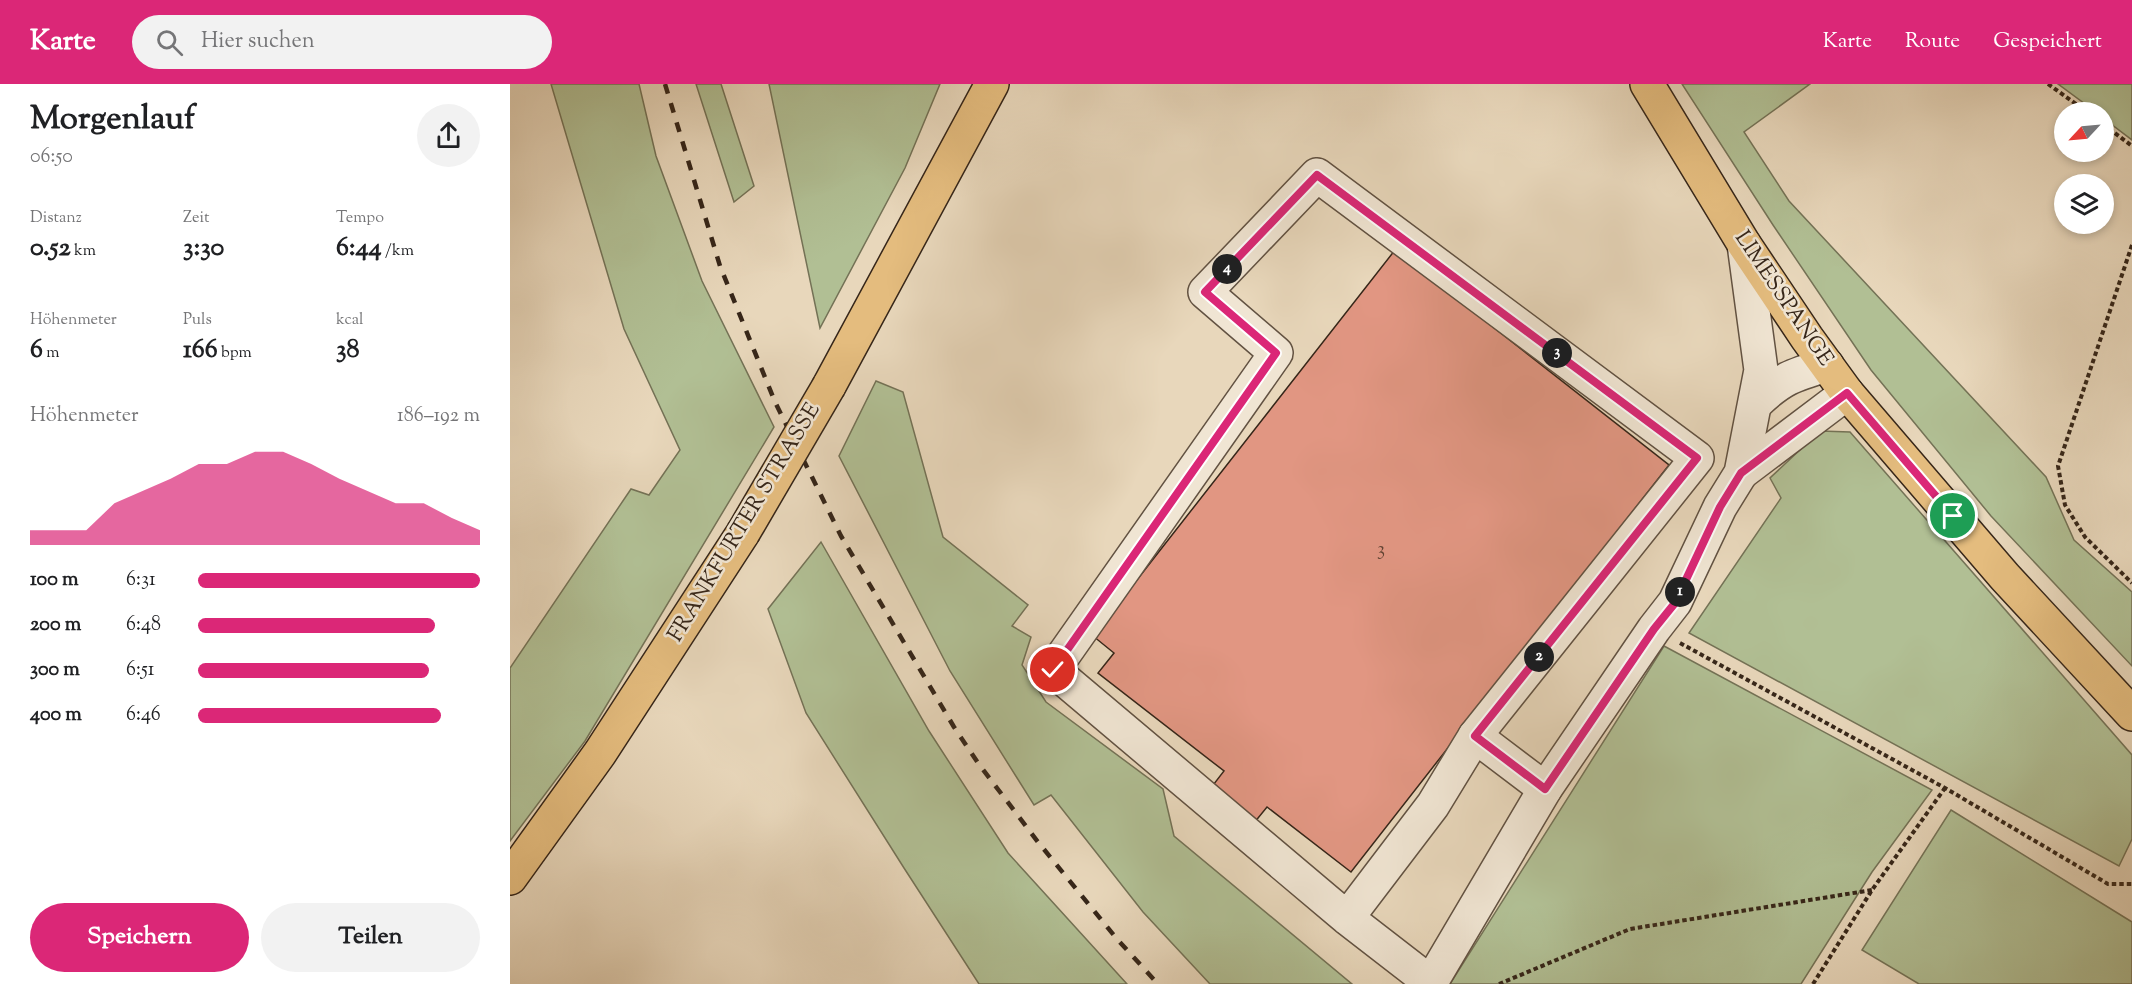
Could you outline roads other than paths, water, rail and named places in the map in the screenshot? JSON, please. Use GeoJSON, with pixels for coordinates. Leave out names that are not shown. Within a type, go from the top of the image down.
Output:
{"type":"FeatureCollection","features":[{"type":"Feature","properties":{"kind":"main road"},"geometry":{"type":"LineString","coordinates":[[955,152],[980,84]]}},
{"type":"Feature","properties":{"kind":"main road"},"geometry":{"type":"LineString","coordinates":[[955,152],[992,84]]}},
{"type":"Feature","properties":{"kind":"main road","name":"LIMESSPANGE"},"geometry":{"type":"LineString","coordinates":[[1647,84],[1744,244],[1847,393],[2006,577],[2132,714]]}},
{"type":"Feature","properties":{"kind":"main road","name":"FRANKFURTER STRASSE"},"geometry":{"type":"LineString","coordinates":[[510,878],[600,753],[743,533],[829,386],[955,152]]}},
{"type":"Feature","properties":{"kind":"street"},"geometry":{"type":"LineString","coordinates":[[1347,918],[1433,805],[1475,736],[1697,458],[1317,175],[1205,292],[1276,353],[1053,670],[1347,918],[1430,984],[1545,789],[1654,629],[1675,603],[1720,507],[1741,473],[1761,370],[1744,244]]}},
{"type":"Feature","properties":{"kind":"street"},"geometry":{"type":"LineString","coordinates":[[1756,403],[1789,376],[1827,365]]}},
{"type":"Feature","properties":{"kind":"street"},"geometry":{"type":"LineString","coordinates":[[1741,473],[1847,393]]}},
{"type":"Feature","properties":{"kind":"street"},"geometry":{"type":"LineString","coordinates":[[1475,736],[1545,789]]}},
{"type":"Feature","properties":{"kind":"railway"},"geometry":{"type":"LineString","coordinates":[[665,84],[720,266],[775,402],[841,536],[954,727],[978,763],[1038,842],[1117,939],[1158,984]]}}]}
